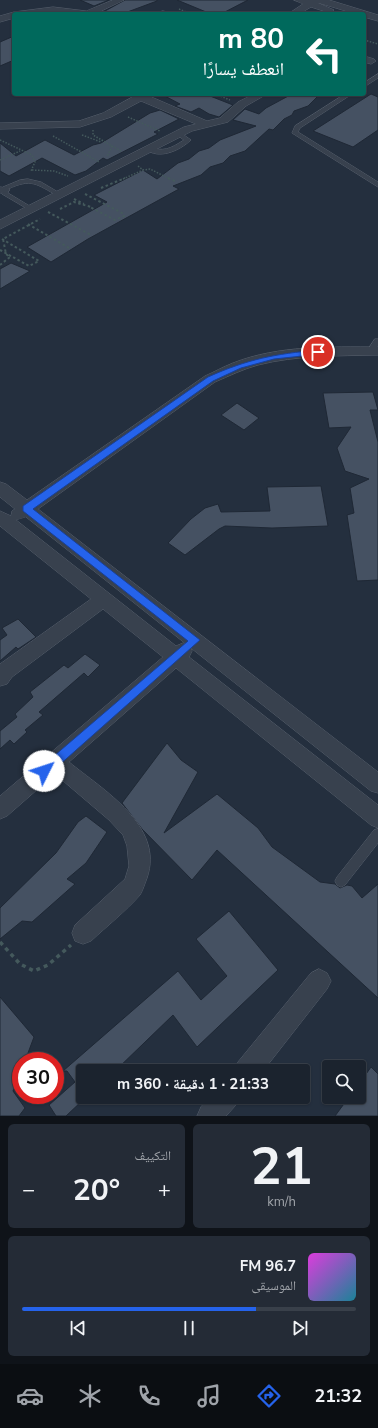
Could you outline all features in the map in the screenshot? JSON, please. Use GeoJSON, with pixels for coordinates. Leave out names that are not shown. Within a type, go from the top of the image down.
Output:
{"type":"FeatureCollection","features":[{"type":"Feature","properties":{"kind":"street"},"geometry":{"type":"LineString","coordinates":[[94,12],[120,0]]}},
{"type":"Feature","properties":{"kind":"street"},"geometry":{"type":"LineString","coordinates":[[298,0],[316,1],[356,12]]}},
{"type":"Feature","properties":{"kind":"street"},"geometry":{"type":"LineString","coordinates":[[296,12],[316,1]]}},
{"type":"Feature","properties":{"kind":"street"},"geometry":{"type":"LineString","coordinates":[[316,1],[340,12]]}},
{"type":"Feature","properties":{"kind":"street"},"geometry":{"type":"LineString","coordinates":[[37,12],[53,10],[72,12]]}},
{"type":"Feature","properties":{"kind":"street"},"geometry":{"type":"LineString","coordinates":[[366,15],[378,18]]}},
{"type":"Feature","properties":{"kind":"street"},"geometry":{"type":"LineString","coordinates":[[0,19],[12,16]]}},
{"type":"Feature","properties":{"kind":"street"},"geometry":{"type":"LineString","coordinates":[[366,21],[378,24]]}},
{"type":"Feature","properties":{"kind":"street"},"geometry":{"type":"LineString","coordinates":[[0,126],[80,124],[107,116],[141,96]]}},
{"type":"Feature","properties":{"kind":"street"},"geometry":{"type":"LineString","coordinates":[[145,96],[207,125]]}},
{"type":"Feature","properties":{"kind":"street"},"geometry":{"type":"LineString","coordinates":[[0,226],[68,188],[176,135],[193,127],[224,120],[242,104],[258,96]]}},
{"type":"Feature","properties":{"kind":"street"},"geometry":{"type":"LineString","coordinates":[[376,348],[305,352],[274,357],[238,366],[217,376],[26,508],[4,520],[378,818]]}},
{"type":"Feature","properties":{"kind":"street"},"geometry":{"type":"LineString","coordinates":[[0,488],[378,784]]}},
{"type":"Feature","properties":{"kind":"street"},"geometry":{"type":"LineString","coordinates":[[0,678],[5,671],[103,600]]}},
{"type":"Feature","properties":{"kind":"street"},"geometry":{"type":"LineString","coordinates":[[0,809],[195,640]]}},
{"type":"Feature","properties":{"kind":"street"},"geometry":{"type":"LineString","coordinates":[[55,762],[116,812],[130,828],[138,846],[140,866],[132,886],[83,933]]}},
{"type":"Feature","properties":{"kind":"street"},"geometry":{"type":"LineString","coordinates":[[253,1064],[319,981]]}},
{"type":"Feature","properties":{"kind":"street"},"geometry":{"type":"LineString","coordinates":[[210,1116],[220,1104]]}},
{"type":"Feature","properties":{"kind":"lane"},"geometry":{"type":"LineString","coordinates":[[366,84],[378,76]]}},
{"type":"Feature","properties":{"kind":"lane"},"geometry":{"type":"LineString","coordinates":[[346,96],[297,127],[295,132],[378,185]]}},
{"type":"Feature","properties":{"kind":"lane"},"geometry":{"type":"LineString","coordinates":[[34,208],[5,194],[2,190],[21,180],[28,179],[68,188]]}},
{"type":"Feature","properties":{"kind":"lane"},"geometry":{"type":"LineString","coordinates":[[341,881],[378,834]]}},
{"type":"Feature","properties":{"kind":"path"},"geometry":{"type":"LineString","coordinates":[[366,41],[378,44]]}},
{"type":"Feature","properties":{"kind":"path"},"geometry":{"type":"LineString","coordinates":[[127,117],[176,135]]}},
{"type":"Feature","properties":{"kind":"path"},"geometry":{"type":"LineString","coordinates":[[95,127],[93,135],[131,158],[143,170]]}},
{"type":"Feature","properties":{"kind":"path"},"geometry":{"type":"LineString","coordinates":[[48,133],[103,164]]}},
{"type":"Feature","properties":{"kind":"path"},"geometry":{"type":"LineString","coordinates":[[77,135],[87,136],[112,146]]}},
{"type":"Feature","properties":{"kind":"path"},"geometry":{"type":"LineString","coordinates":[[58,139],[62,137]]}},
{"type":"Feature","properties":{"kind":"path"},"geometry":{"type":"LineString","coordinates":[[0,140],[34,158],[35,162],[28,179]]}},
{"type":"Feature","properties":{"kind":"path"},"geometry":{"type":"LineString","coordinates":[[106,158],[112,146]]}},
{"type":"Feature","properties":{"kind":"path"},"geometry":{"type":"LineString","coordinates":[[0,160],[21,150]]}},
{"type":"Feature","properties":{"kind":"path"},"geometry":{"type":"LineString","coordinates":[[97,189],[143,170],[150,169],[178,182]]}},
{"type":"Feature","properties":{"kind":"path"},"geometry":{"type":"LineString","coordinates":[[32,170],[54,171],[68,188],[91,208]]}},
{"type":"Feature","properties":{"kind":"path"},"geometry":{"type":"LineString","coordinates":[[3,239],[74,202],[91,208],[115,220],[124,216],[124,214],[86,195],[68,188]]}},
{"type":"Feature","properties":{"kind":"path"},"geometry":{"type":"LineString","coordinates":[[86,195],[90,192]]}},
{"type":"Feature","properties":{"kind":"path"},"geometry":{"type":"LineString","coordinates":[[34,208],[51,213],[91,236]]}},
{"type":"Feature","properties":{"kind":"path"},"geometry":{"type":"LineString","coordinates":[[15,218],[69,248]]}},
{"type":"Feature","properties":{"kind":"path"},"geometry":{"type":"LineString","coordinates":[[0,238],[39,261],[29,266],[0,250]]}},
{"type":"Feature","properties":{"kind":"path"},"geometry":{"type":"LineString","coordinates":[[0,265],[10,257],[6,254],[3,239]]}},
{"type":"Feature","properties":{"kind":"path"},"geometry":{"type":"LineString","coordinates":[[0,942],[26,970],[33,972],[40,971],[46,967],[83,933]]}},
{"type":"Feature","properties":{"kind":"building"},"geometry":{"type":"Polygon","coordinates":[[[80,0],[109,0],[94,6],[80,0]]]}},
{"type":"Feature","properties":{"kind":"building"},"geometry":{"type":"Polygon","coordinates":[[[125,0],[157,0],[127,12],[105,11],[125,0]]]}},
{"type":"Feature","properties":{"kind":"building"},"geometry":{"type":"Polygon","coordinates":[[[177,0],[248,0],[225,12],[206,12],[177,0]]]}},
{"type":"Feature","properties":{"kind":"building"},"geometry":{"type":"Polygon","coordinates":[[[12,37],[12,61],[0,66],[0,42],[12,37]]]}},
{"type":"Feature","properties":{"kind":"building"},"geometry":{"type":"Polygon","coordinates":[[[371,94],[378,97],[378,130],[353,147],[313,131],[371,94]]]}},
{"type":"Feature","properties":{"kind":"building"},"geometry":{"type":"Polygon","coordinates":[[[165,96],[210,96],[233,105],[219,117],[209,114],[199,108],[191,112],[175,106],[180,104],[165,96]]]}},
{"type":"Feature","properties":{"kind":"building"},"geometry":{"type":"Polygon","coordinates":[[[288,96],[318,96],[308,106],[294,111],[292,115],[284,119],[273,130],[269,129],[245,151],[230,156],[223,163],[210,167],[201,175],[173,186],[179,189],[88,239],[51,262],[27,247],[107,202],[94,195],[143,170],[157,179],[178,163],[189,159],[199,151],[209,148],[220,140],[256,126],[233,120],[245,109],[259,114],[266,108],[288,96]]]}},
{"type":"Feature","properties":{"kind":"building"},"geometry":{"type":"Polygon","coordinates":[[[160,110],[179,119],[154,132],[158,134],[107,160],[103,158],[86,171],[75,175],[42,158],[9,176],[0,171],[0,143],[16,156],[45,140],[74,155],[93,145],[101,143],[150,113],[160,110]]]}},
{"type":"Feature","properties":{"kind":"building"},"geometry":{"type":"Polygon","coordinates":[[[11,263],[30,271],[0,289],[0,269],[11,263]]]}},
{"type":"Feature","properties":{"kind":"building"},"geometry":{"type":"Polygon","coordinates":[[[373,392],[378,410],[370,410],[378,442],[378,580],[357,581],[347,515],[354,513],[350,488],[369,479],[345,471],[337,448],[351,427],[329,428],[323,393],[373,392]]]}},
{"type":"Feature","properties":{"kind":"building"},"geometry":{"type":"Polygon","coordinates":[[[237,403],[259,418],[244,430],[221,415],[237,403]]]}},
{"type":"Feature","properties":{"kind":"building"},"geometry":{"type":"Polygon","coordinates":[[[321,486],[328,526],[272,528],[225,526],[185,555],[168,543],[191,519],[205,508],[218,504],[221,512],[270,511],[267,487],[321,486]]]}},
{"type":"Feature","properties":{"kind":"building"},"geometry":{"type":"Polygon","coordinates":[[[18,619],[36,637],[18,649],[16,647],[0,661],[0,640],[7,635],[2,628],[18,619]]]}},
{"type":"Feature","properties":{"kind":"building"},"geometry":{"type":"Polygon","coordinates":[[[85,654],[100,665],[88,677],[84,673],[39,712],[43,715],[25,730],[27,732],[14,744],[10,740],[0,749],[0,731],[17,717],[15,714],[33,697],[30,692],[64,665],[68,668],[85,654]]]}},
{"type":"Feature","properties":{"kind":"building"},"geometry":{"type":"Polygon","coordinates":[[[167,743],[181,760],[198,772],[164,833],[217,794],[258,828],[272,847],[320,882],[335,884],[340,888],[347,885],[352,886],[362,898],[378,884],[378,998],[217,850],[192,880],[142,829],[122,803],[167,743]]]}},
{"type":"Feature","properties":{"kind":"building"},"geometry":{"type":"Polygon","coordinates":[[[86,816],[107,832],[86,863],[67,879],[75,884],[32,922],[22,921],[0,939],[0,908],[56,853],[78,822],[86,816]]]}},
{"type":"Feature","properties":{"kind":"building"},"geometry":{"type":"Polygon","coordinates":[[[229,911],[278,970],[197,1047],[173,1015],[122,1064],[76,1064],[76,1104],[79,1104],[66,1116],[56,1116],[49,1105],[64,1104],[64,1092],[75,1082],[67,1071],[64,1070],[178,971],[201,1000],[227,976],[196,939],[229,911]]]}},
{"type":"Feature","properties":{"kind":"building"},"geometry":{"type":"Polygon","coordinates":[[[0,997],[34,1037],[28,1052],[12,1052],[12,1104],[22,1104],[25,1108],[19,1116],[0,1116],[0,997]]]}},
{"type":"Feature","properties":{"kind":"building"},"geometry":{"type":"Polygon","coordinates":[[[371,1067],[378,1074],[378,1116],[335,1116],[344,1104],[366,1104],[366,1074],[371,1067]]]}},
{"type":"Feature","properties":{"kind":"route"},"geometry":{"type":"LineString","coordinates":[[44,771],[195,640],[26,508],[210,379],[238,366],[274,357],[305,352],[318,352]]}}]}
